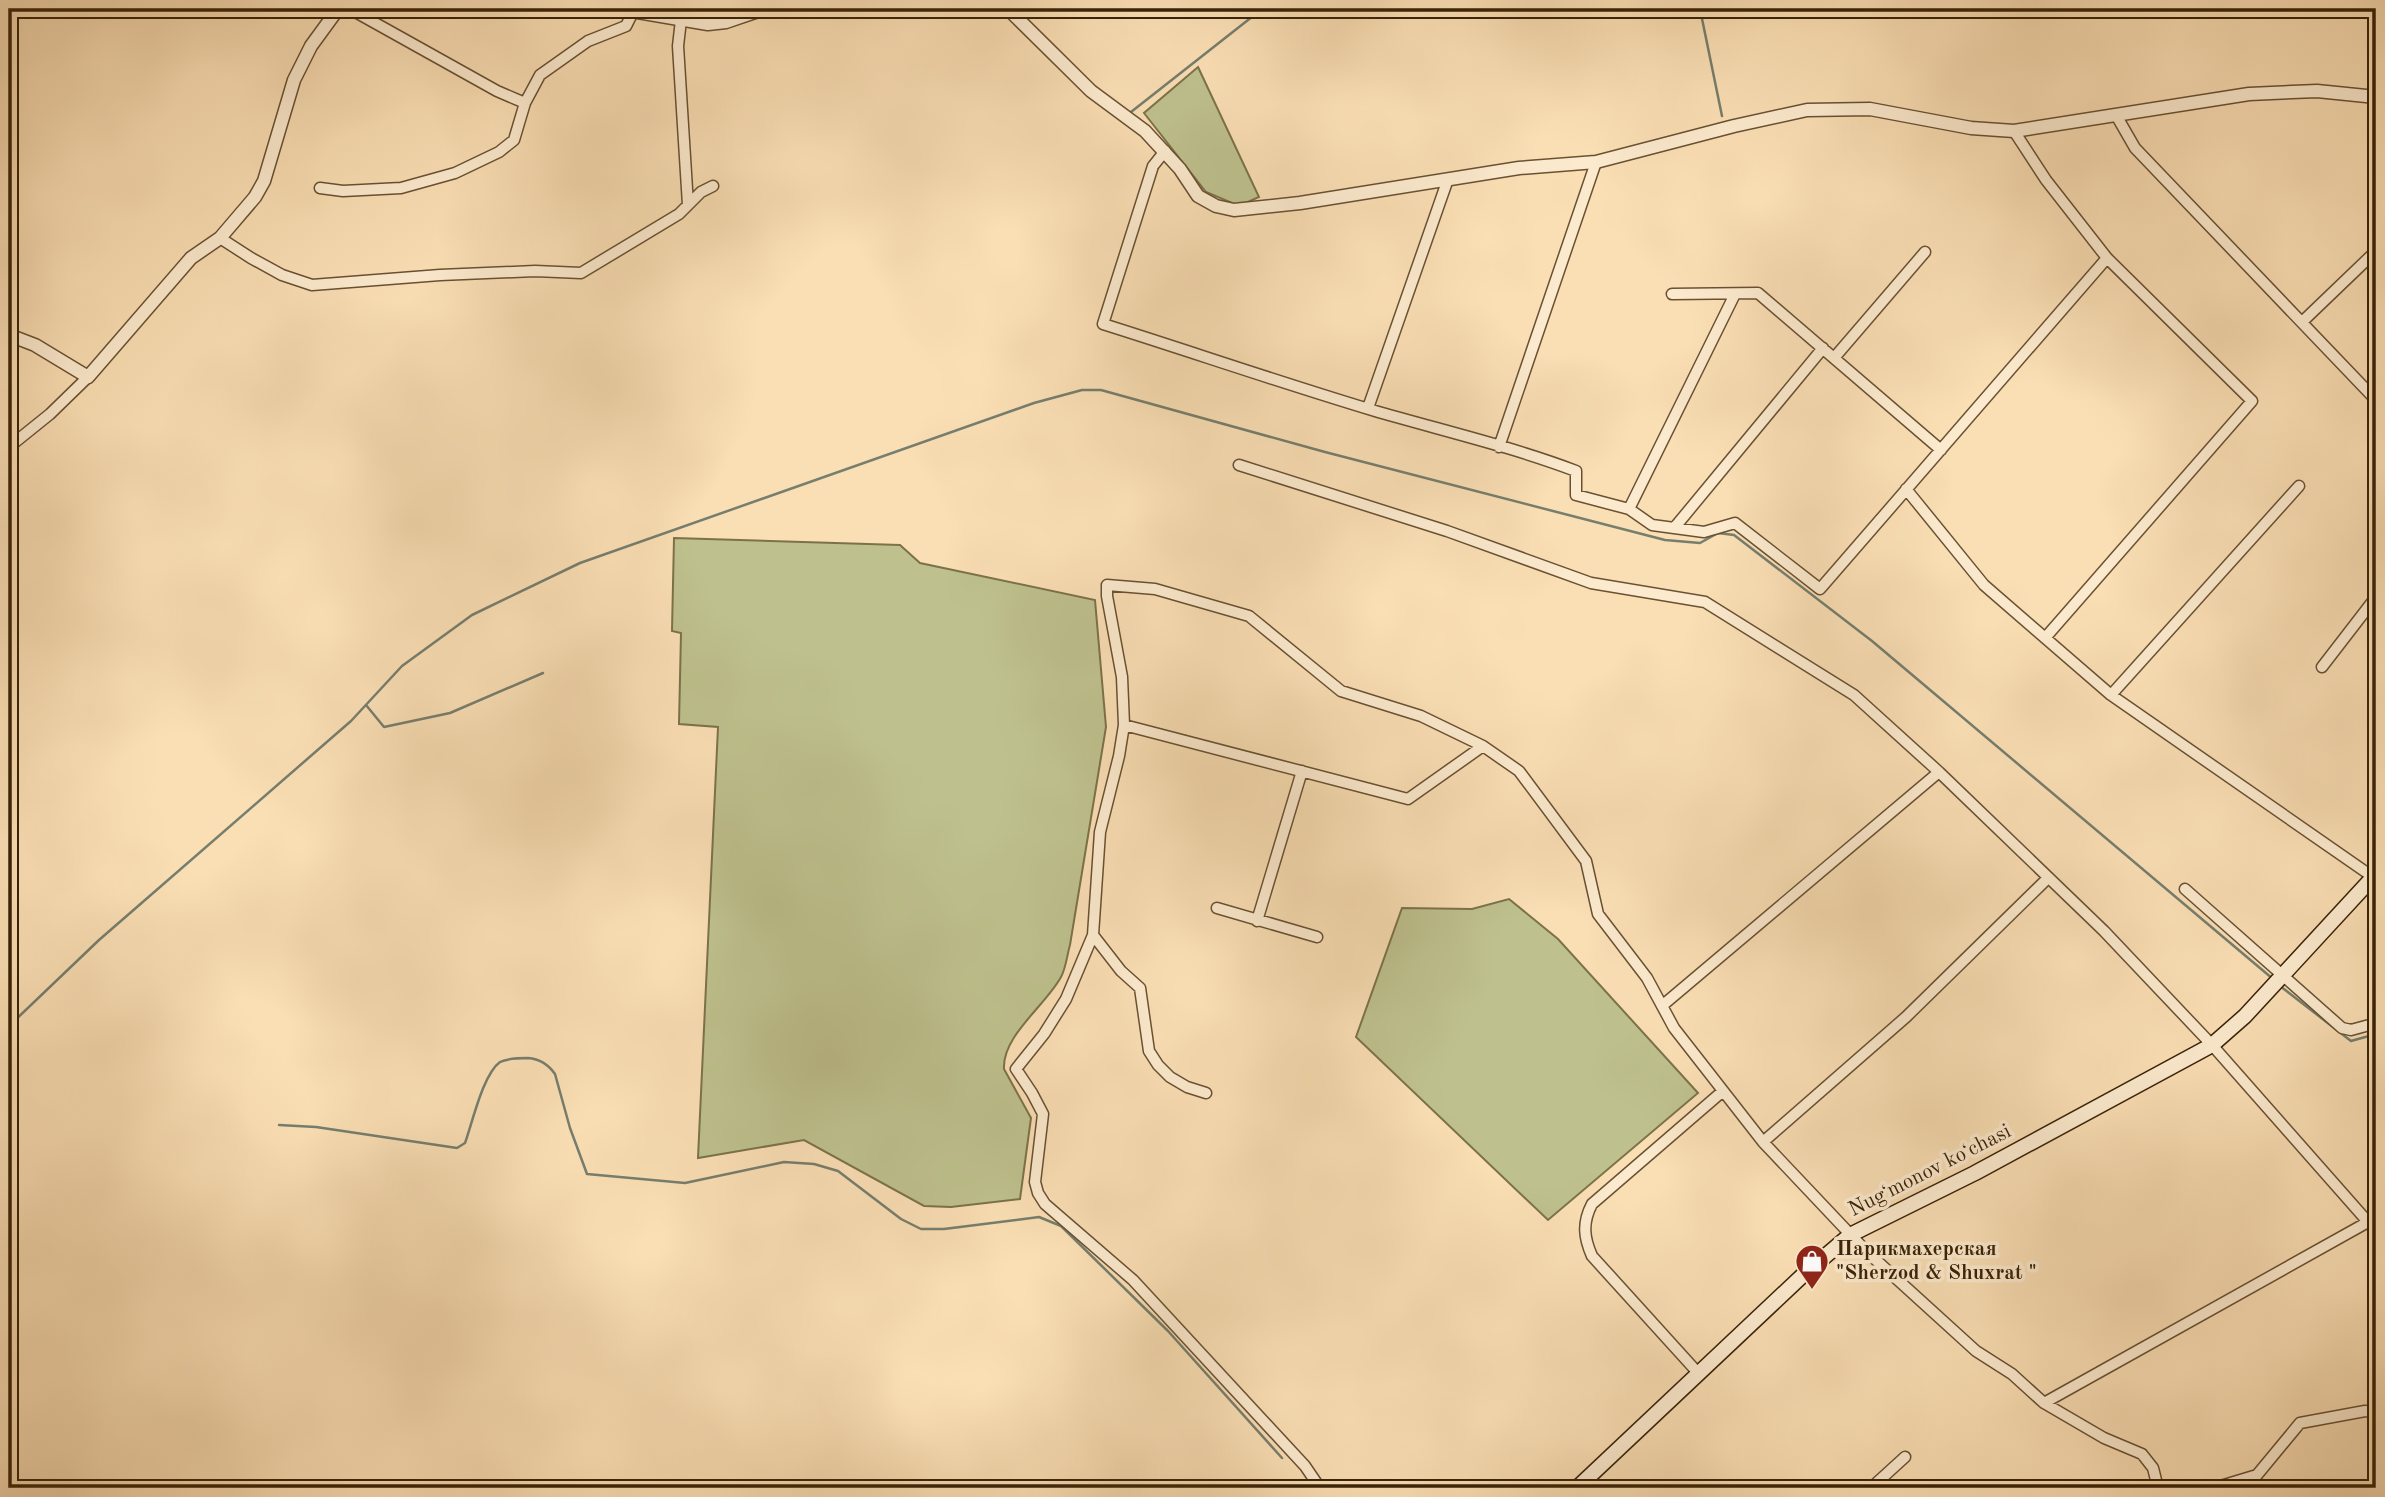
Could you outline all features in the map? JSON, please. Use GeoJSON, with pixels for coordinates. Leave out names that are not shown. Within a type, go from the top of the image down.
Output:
{"type":"FeatureCollection","features":[{"type":"Feature","properties":{"kind":"main road"},"geometry":{"type":"LineString","coordinates":[[2282,975],[2375,875]]}},
{"type":"Feature","properties":{"kind":"main road","name":"Nugʻmonov koʻchasi"},"geometry":{"type":"LineString","coordinates":[[1577,1488],[1824,1255],[1850,1235],[1975,1173],[2212,1045],[2245,1016],[2282,975]]}},
{"type":"Feature","properties":{"kind":"street"},"geometry":{"type":"LineString","coordinates":[[9,447],[50,414],[88,377],[191,258],[220,238],[260,189],[294,80],[311,46],[338,9]]}},
{"type":"Feature","properties":{"kind":"street"},"geometry":{"type":"LineString","coordinates":[[350,9],[497,91],[525,103]]}},
{"type":"Feature","properties":{"kind":"street"},"geometry":{"type":"LineString","coordinates":[[320,188],[343,191],[401,188],[455,173],[499,152],[514,140],[525,103],[540,75],[588,41],[626,26],[626,10],[708,24],[726,22],[764,9]]}},
{"type":"Feature","properties":{"kind":"street"},"geometry":{"type":"LineString","coordinates":[[1008,9],[1091,90],[1145,131],[1165,151],[1198,196],[1216,206],[1234,210],[1278,206],[1519,168],[1596,162],[1786,114],[1828,108],[1870,108],[1971,128],[2014,131],[2272,92],[2328,92],[2376,97]]}},
{"type":"Feature","properties":{"kind":"street"},"geometry":{"type":"LineString","coordinates":[[681,19],[678,46],[688,205]]}},
{"type":"Feature","properties":{"kind":"street"},"geometry":{"type":"LineString","coordinates":[[2116,115],[2135,148],[2375,396]]}},
{"type":"Feature","properties":{"kind":"street"},"geometry":{"type":"LineString","coordinates":[[2014,131],[2046,180],[2107,258],[2252,401],[2045,638]]}},
{"type":"Feature","properties":{"kind":"street"},"geometry":{"type":"LineString","coordinates":[[1165,151],[1153,166],[1103,324],[1368,408],[1499,447],[1525,452],[1576,471],[1576,495],[1629,509],[1652,525],[1704,532],[1735,523],[1820,589],[2107,258]]}},
{"type":"Feature","properties":{"kind":"street"},"geometry":{"type":"LineString","coordinates":[[1499,447],[1596,162]]}},
{"type":"Feature","properties":{"kind":"street"},"geometry":{"type":"LineString","coordinates":[[1368,408],[1448,179]]}},
{"type":"Feature","properties":{"kind":"street"},"geometry":{"type":"LineString","coordinates":[[220,238],[282,275],[312,285],[440,275],[535,271],[581,273],[679,214],[701,192],[713,186]]}},
{"type":"Feature","properties":{"kind":"street"},"geometry":{"type":"LineString","coordinates":[[2302,322],[2376,251]]}},
{"type":"Feature","properties":{"kind":"street"},"geometry":{"type":"LineString","coordinates":[[1834,358],[1925,252]]}},
{"type":"Feature","properties":{"kind":"street"},"geometry":{"type":"LineString","coordinates":[[1672,294],[1758,293],[1941,450]]}},
{"type":"Feature","properties":{"kind":"street"},"geometry":{"type":"LineString","coordinates":[[1629,509],[1735,294]]}},
{"type":"Feature","properties":{"kind":"street"},"geometry":{"type":"LineString","coordinates":[[9,335],[58,357],[88,377]]}},
{"type":"Feature","properties":{"kind":"street"},"geometry":{"type":"LineString","coordinates":[[1675,527],[1823,348]]}},
{"type":"Feature","properties":{"kind":"street"},"geometry":{"type":"LineString","coordinates":[[1239,466],[1447,531],[1591,583],[1704,602],[1854,695],[1939,772],[2104,931],[2372,1219],[2045,1403]]}},
{"type":"Feature","properties":{"kind":"street"},"geometry":{"type":"LineString","coordinates":[[2111,695],[2299,486]]}},
{"type":"Feature","properties":{"kind":"street"},"geometry":{"type":"LineString","coordinates":[[1906,489],[1984,585],[2111,695],[2375,875]]}},
{"type":"Feature","properties":{"kind":"street"},"geometry":{"type":"LineString","coordinates":[[1320,1488],[1305,1466],[1133,1280],[1054,1213],[1038,1193],[1036,1171],[1043,1114],[1016,1069],[1044,1034],[1066,999],[1093,935],[1100,832],[1124,724],[1122,677],[1107,584],[1155,589],[1249,616],[1341,691],[1421,716],[1483,746],[1513,766],[1530,782],[1586,861],[1598,914],[1647,978],[1674,1028],[1763,1142],[1850,1235],[1976,1350],[2012,1374],[2045,1403],[2104,1438],[2142,1454],[2153,1468],[2158,1488]]}},
{"type":"Feature","properties":{"kind":"street"},"geometry":{"type":"LineString","coordinates":[[2322,667],[2376,597]]}},
{"type":"Feature","properties":{"kind":"street"},"geometry":{"type":"LineString","coordinates":[[1124,724],[1408,799],[1483,746]]}},
{"type":"Feature","properties":{"kind":"street"},"geometry":{"type":"LineString","coordinates":[[1257,921],[1302,772]]}},
{"type":"Feature","properties":{"kind":"street"},"geometry":{"type":"LineString","coordinates":[[1662,1004],[1939,772]]}},
{"type":"Feature","properties":{"kind":"street"},"geometry":{"type":"LineString","coordinates":[[1763,1142],[1906,1017],[2048,877]]}},
{"type":"Feature","properties":{"kind":"street"},"geometry":{"type":"LineString","coordinates":[[2185,889],[2342,1028],[2351,1030],[2373,1024]]}},
{"type":"Feature","properties":{"kind":"street"},"geometry":{"type":"LineString","coordinates":[[1217,908],[1317,937]]}},
{"type":"Feature","properties":{"kind":"street"},"geometry":{"type":"LineString","coordinates":[[1093,935],[1121,971],[1140,988],[1149,1051],[1158,1065],[1170,1077],[1187,1087],[1206,1093]]}},
{"type":"Feature","properties":{"kind":"street"},"geometry":{"type":"LineString","coordinates":[[1699,1374],[1592,1256],[1586,1242],[1585,1227],[1586,1216],[1592,1204],[1723,1091]]}},
{"type":"Feature","properties":{"kind":"street"},"geometry":{"type":"LineString","coordinates":[[2214,1488],[2257,1475],[2300,1423],[2365,1411],[2376,1412]]}},
{"type":"Feature","properties":{"kind":"street"},"geometry":{"type":"LineString","coordinates":[[1871,1488],[1905,1457]]}},
{"type":"Feature","properties":{"kind":"street"},"geometry":{"type":"LineString","coordinates":[[2257,1475],[2260,1488]]}},
{"type":"Feature","properties":{"kind":"green space"},"geometry":{"type":"Polygon","coordinates":[[[1198,67],[1259,197],[1239,206],[1206,192],[1144,113],[1198,67]]]}},
{"type":"Feature","properties":{"kind":"green space"},"geometry":{"type":"Polygon","coordinates":[[[674,538],[900,545],[920,563],[1095,600],[1106,727],[1070,945],[1061,977],[1017,1033],[1005,1057],[1004,1069],[1031,1118],[1020,1199],[951,1207],[924,1206],[804,1140],[698,1158],[718,727],[679,724],[681,633],[672,631],[674,538]]]}},
{"type":"Feature","properties":{"kind":"green space"},"geometry":{"type":"Polygon","coordinates":[[[1509,899],[1558,939],[1698,1093],[1548,1220],[1356,1037],[1402,908],[1472,909],[1509,899]]]}},
{"type":"Feature","properties":{"kind":"waterway"},"geometry":{"type":"LineString","coordinates":[[1131,112],[1262,9]]}},
{"type":"Feature","properties":{"kind":"waterway"},"geometry":{"type":"LineString","coordinates":[[1700,9],[1722,116]]}},
{"type":"Feature","properties":{"kind":"waterway"},"geometry":{"type":"LineString","coordinates":[[9,1026],[99,940],[351,721],[402,666],[472,615],[580,563],[1034,403],[1082,390],[1101,390],[1325,452],[1665,540],[1700,543],[1718,533],[1734,535],[1872,641],[2273,979]]}},
{"type":"Feature","properties":{"kind":"waterway"},"geometry":{"type":"LineString","coordinates":[[366,705],[384,727],[450,713],[543,673]]}},
{"type":"Feature","properties":{"kind":"waterway"},"geometry":{"type":"LineString","coordinates":[[2280,986],[2351,1041],[2376,1034]]}},
{"type":"Feature","properties":{"kind":"waterway"},"geometry":{"type":"LineString","coordinates":[[279,1125],[316,1127],[457,1148],[465,1143],[483,1088],[494,1068],[503,1061],[528,1058],[550,1067],[555,1074],[570,1128],[587,1174],[685,1183],[784,1162],[814,1164],[838,1171],[901,1219],[921,1229],[944,1229],[1039,1217],[1061,1226],[1168,1331],[1282,1458]]}},
{"type":"Feature","properties":{"kind":"place","name":"Парикмахерская \"Sherzod & Shuxrat \""},"geometry":{"type":"Point","coordinates":[1812,1291]}}]}
